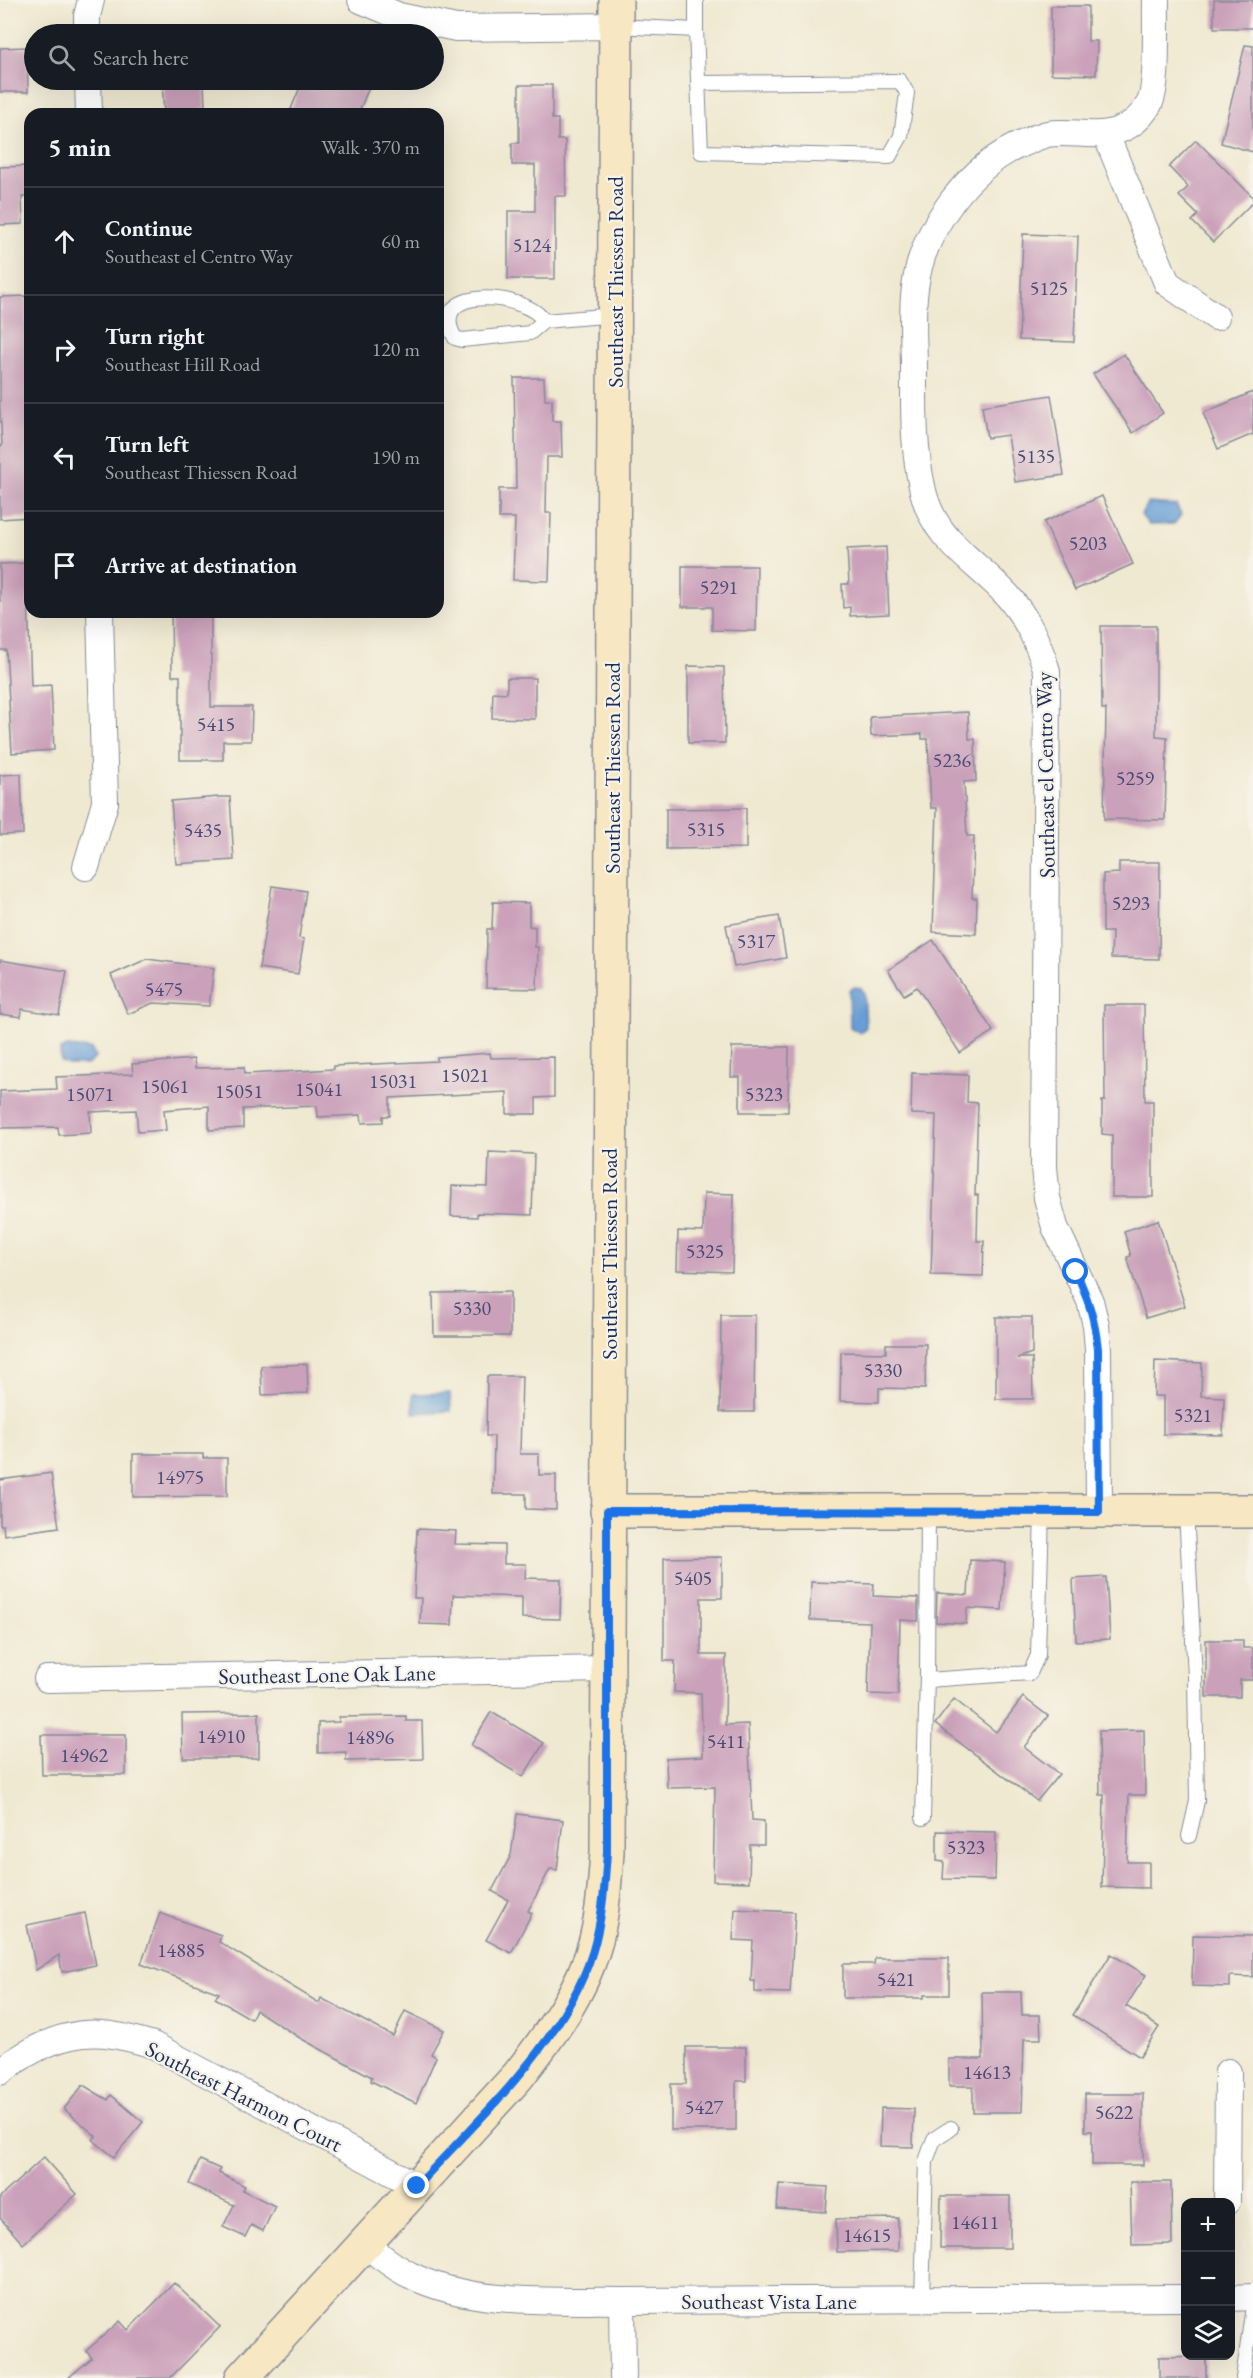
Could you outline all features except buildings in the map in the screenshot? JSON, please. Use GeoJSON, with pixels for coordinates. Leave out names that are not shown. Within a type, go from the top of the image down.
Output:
{"type":"FeatureCollection","features":[{"type":"Feature","properties":{"kind":"main road","name":"Southeast Thiessen Road"},"geometry":{"type":"LineString","coordinates":[[242,2378],[518,2076],[541,2047],[569,2003],[590,1956],[596,1941],[604,1892],[607,1852],[616,13]]}},
{"type":"Feature","properties":{"kind":"main road"},"geometry":{"type":"LineString","coordinates":[[607,1511],[1253,1511]]}},
{"type":"Feature","properties":{"kind":"street"},"geometry":{"type":"LineString","coordinates":[[87,24],[91,0]]}},
{"type":"Feature","properties":{"kind":"street"},"geometry":{"type":"LineString","coordinates":[[361,0],[399,16],[437,24]]}},
{"type":"Feature","properties":{"kind":"street","name":"Southeast el Centro Way"},"geometry":{"type":"LineString","coordinates":[[1099,1512],[1096,1325],[1090,1301],[1055,1227],[1047,1198],[1044,1167],[1047,671],[1038,642],[1026,620],[1006,595],[951,545],[937,525],[924,494],[914,439],[915,288],[923,255],[946,208],[966,185],[991,163],[1023,142],[1048,134],[1106,135],[1135,121],[1150,103],[1154,77],[1156,0]]}},
{"type":"Feature","properties":{"kind":"street"},"geometry":{"type":"LineString","coordinates":[[444,25],[456,28],[616,13]]}},
{"type":"Feature","properties":{"kind":"street"},"geometry":{"type":"LineString","coordinates":[[88,90],[89,108]]}},
{"type":"Feature","properties":{"kind":"street"},"geometry":{"type":"LineString","coordinates":[[1106,135],[1167,283],[1216,317]]}},
{"type":"Feature","properties":{"kind":"street"},"geometry":{"type":"LineString","coordinates":[[86,867],[105,803],[100,618]]}},
{"type":"Feature","properties":{"kind":"street","name":"Southeast Lone Oak Lane"},"geometry":{"type":"LineString","coordinates":[[47,1679],[607,1669]]}},
{"type":"Feature","properties":{"kind":"street","name":"Southeast Harmon Court"},"geometry":{"type":"LineString","coordinates":[[0,2072],[17,2058],[61,2038],[86,2034],[111,2034],[153,2045],[417,2186]]}},
{"type":"Feature","properties":{"kind":"street"},"geometry":{"type":"LineString","coordinates":[[1227,2198],[1228,2072]]}},
{"type":"Feature","properties":{"kind":"street","name":"Southeast Vista Lane"},"geometry":{"type":"LineString","coordinates":[[365,2244],[410,2275],[456,2291],[535,2299],[622,2301],[1181,2298]]}},
{"type":"Feature","properties":{"kind":"street"},"geometry":{"type":"LineString","coordinates":[[1235,2298],[1253,2297]]}},
{"type":"Feature","properties":{"kind":"street"},"geometry":{"type":"LineString","coordinates":[[622,2301],[622,2378]]}},
{"type":"Feature","properties":{"kind":"lane"},"geometry":{"type":"LineString","coordinates":[[696,0],[696,30],[698,83],[701,152],[889,157],[901,136],[907,93],[900,81],[698,83]]}},
{"type":"Feature","properties":{"kind":"lane"},"geometry":{"type":"LineString","coordinates":[[616,13],[696,30]]}},
{"type":"Feature","properties":{"kind":"lane"},"geometry":{"type":"LineString","coordinates":[[544,321],[540,314],[515,302],[476,298],[458,303],[452,311],[449,323],[455,338],[461,340],[530,333],[544,321],[615,315]]}},
{"type":"Feature","properties":{"kind":"lane"},"geometry":{"type":"LineString","coordinates":[[923,1818],[928,1511]]}},
{"type":"Feature","properties":{"kind":"lane"},"geometry":{"type":"LineString","coordinates":[[927,1680],[1030,1673],[1038,1655],[1042,1512]]}},
{"type":"Feature","properties":{"kind":"lane"},"geometry":{"type":"LineString","coordinates":[[1186,1512],[1195,1676],[1197,1801],[1189,1836]]}},
{"type":"Feature","properties":{"kind":"lane"},"geometry":{"type":"LineString","coordinates":[[922,2300],[926,2161],[934,2139],[951,2128]]}},
{"type":"Feature","properties":{"kind":"lane"},"geometry":{"type":"LineString","coordinates":[[1244,2378],[1253,2306]]}},
{"type":"Feature","properties":{"kind":"water"},"geometry":{"type":"Polygon","coordinates":[[[1148,503],[1176,505],[1181,515],[1174,524],[1149,525],[1141,515],[1148,503]]]}},
{"type":"Feature","properties":{"kind":"water"},"geometry":{"type":"Polygon","coordinates":[[[855,987],[861,988],[864,992],[866,1027],[860,1033],[850,1027],[849,990],[855,987]]]}},
{"type":"Feature","properties":{"kind":"water"},"geometry":{"type":"Polygon","coordinates":[[[67,1047],[91,1049],[96,1057],[87,1065],[68,1065],[61,1062],[60,1050],[67,1047]]]}},
{"type":"Feature","properties":{"kind":"water"},"geometry":{"type":"Polygon","coordinates":[[[450,1393],[451,1411],[413,1413],[413,1394],[450,1393]]]}},
{"type":"Feature","properties":{"kind":"route"},"geometry":{"type":"LineString","coordinates":[[417,2186],[518,2076],[541,2047],[575,1992],[596,1941],[604,1892],[607,1852],[607,1511],[1099,1512],[1096,1325],[1090,1301],[1076,1272]]}}]}
